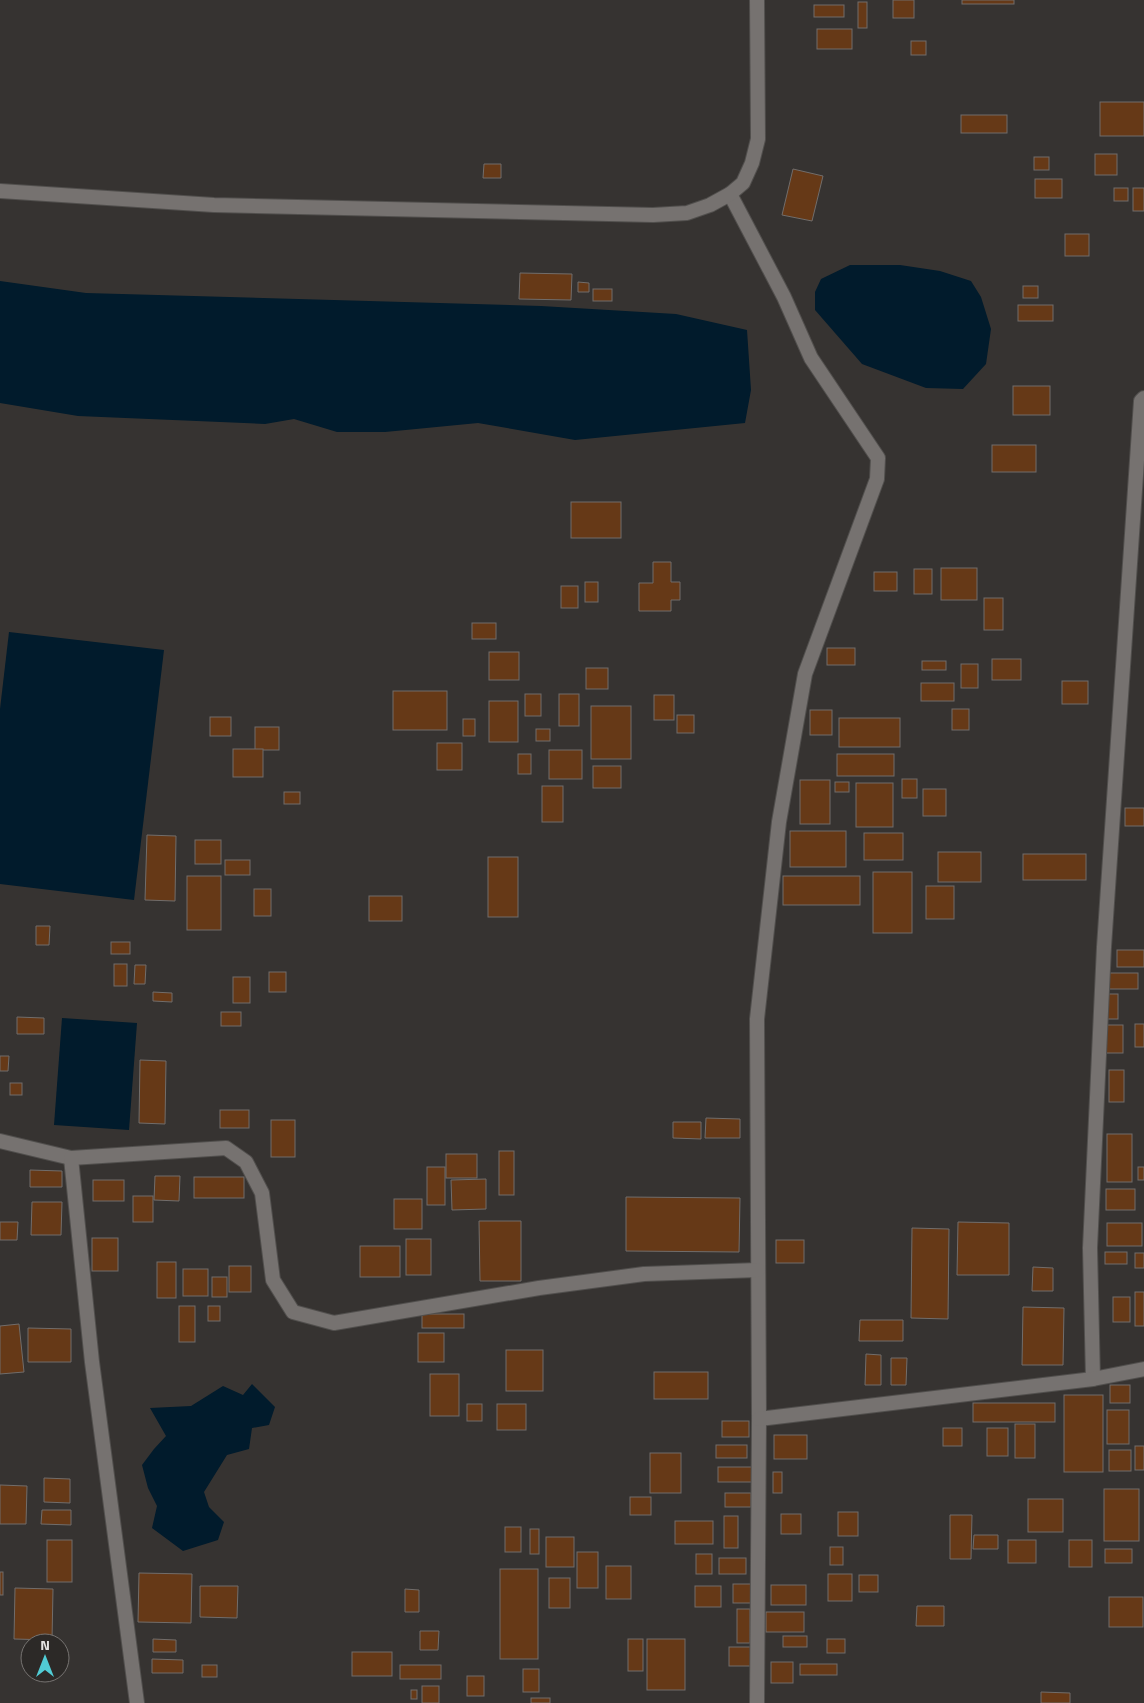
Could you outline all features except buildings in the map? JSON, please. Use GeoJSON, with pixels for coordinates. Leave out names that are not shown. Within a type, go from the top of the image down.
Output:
{"type":"FeatureCollection","features":[{"type":"Feature","properties":{"kind":"street"},"geometry":{"type":"LineString","coordinates":[[0,191],[214,205],[653,216],[687,213],[710,205],[730,194],[742,184],[752,163],[758,139],[757,0]]}},
{"type":"Feature","properties":{"kind":"street"},"geometry":{"type":"LineString","coordinates":[[730,194],[784,297],[811,358],[878,458],[877,479],[805,674],[779,822],[757,1019],[759,1419],[757,1703]]}},
{"type":"Feature","properties":{"kind":"street"},"geometry":{"type":"LineString","coordinates":[[1093,1379],[1090,1248],[1104,956],[1141,401],[1144,398]]}},
{"type":"Feature","properties":{"kind":"street"},"geometry":{"type":"LineString","coordinates":[[0,1141],[71,1158],[226,1148],[246,1162],[262,1193],[273,1280],[293,1312],[334,1323],[539,1288],[644,1274],[758,1270]]}},
{"type":"Feature","properties":{"kind":"street"},"geometry":{"type":"LineString","coordinates":[[71,1158],[92,1362],[137,1703]]}},
{"type":"Feature","properties":{"kind":"street"},"geometry":{"type":"LineString","coordinates":[[759,1419],[1093,1379],[1144,1369]]}},
{"type":"Feature","properties":{"kind":"water"},"geometry":{"type":"Polygon","coordinates":[[[850,265],[900,265],[940,271],[971,281],[981,297],[991,329],[986,364],[963,389],[926,388],[862,364],[815,310],[815,292],[821,279],[850,265]]]}},
{"type":"Feature","properties":{"kind":"water"},"geometry":{"type":"Polygon","coordinates":[[[0,281],[86,293],[541,306],[676,314],[747,330],[751,390],[745,423],[575,440],[478,423],[385,432],[337,432],[294,419],[265,424],[78,416],[0,403],[0,281]]]}},
{"type":"Feature","properties":{"kind":"water"},"geometry":{"type":"Polygon","coordinates":[[[9,632],[164,650],[134,900],[0,884],[0,709],[9,632]]]}},
{"type":"Feature","properties":{"kind":"water"},"geometry":{"type":"Polygon","coordinates":[[[62,1018],[137,1023],[129,1130],[54,1125],[62,1018]]]}},
{"type":"Feature","properties":{"kind":"water"},"geometry":{"type":"Polygon","coordinates":[[[252,1384],[275,1407],[269,1425],[252,1428],[249,1449],[227,1455],[204,1492],[209,1507],[224,1522],[218,1540],[183,1551],[152,1528],[157,1506],[148,1488],[142,1465],[166,1436],[150,1408],[191,1406],[223,1386],[243,1395],[252,1384]]]}}]}
